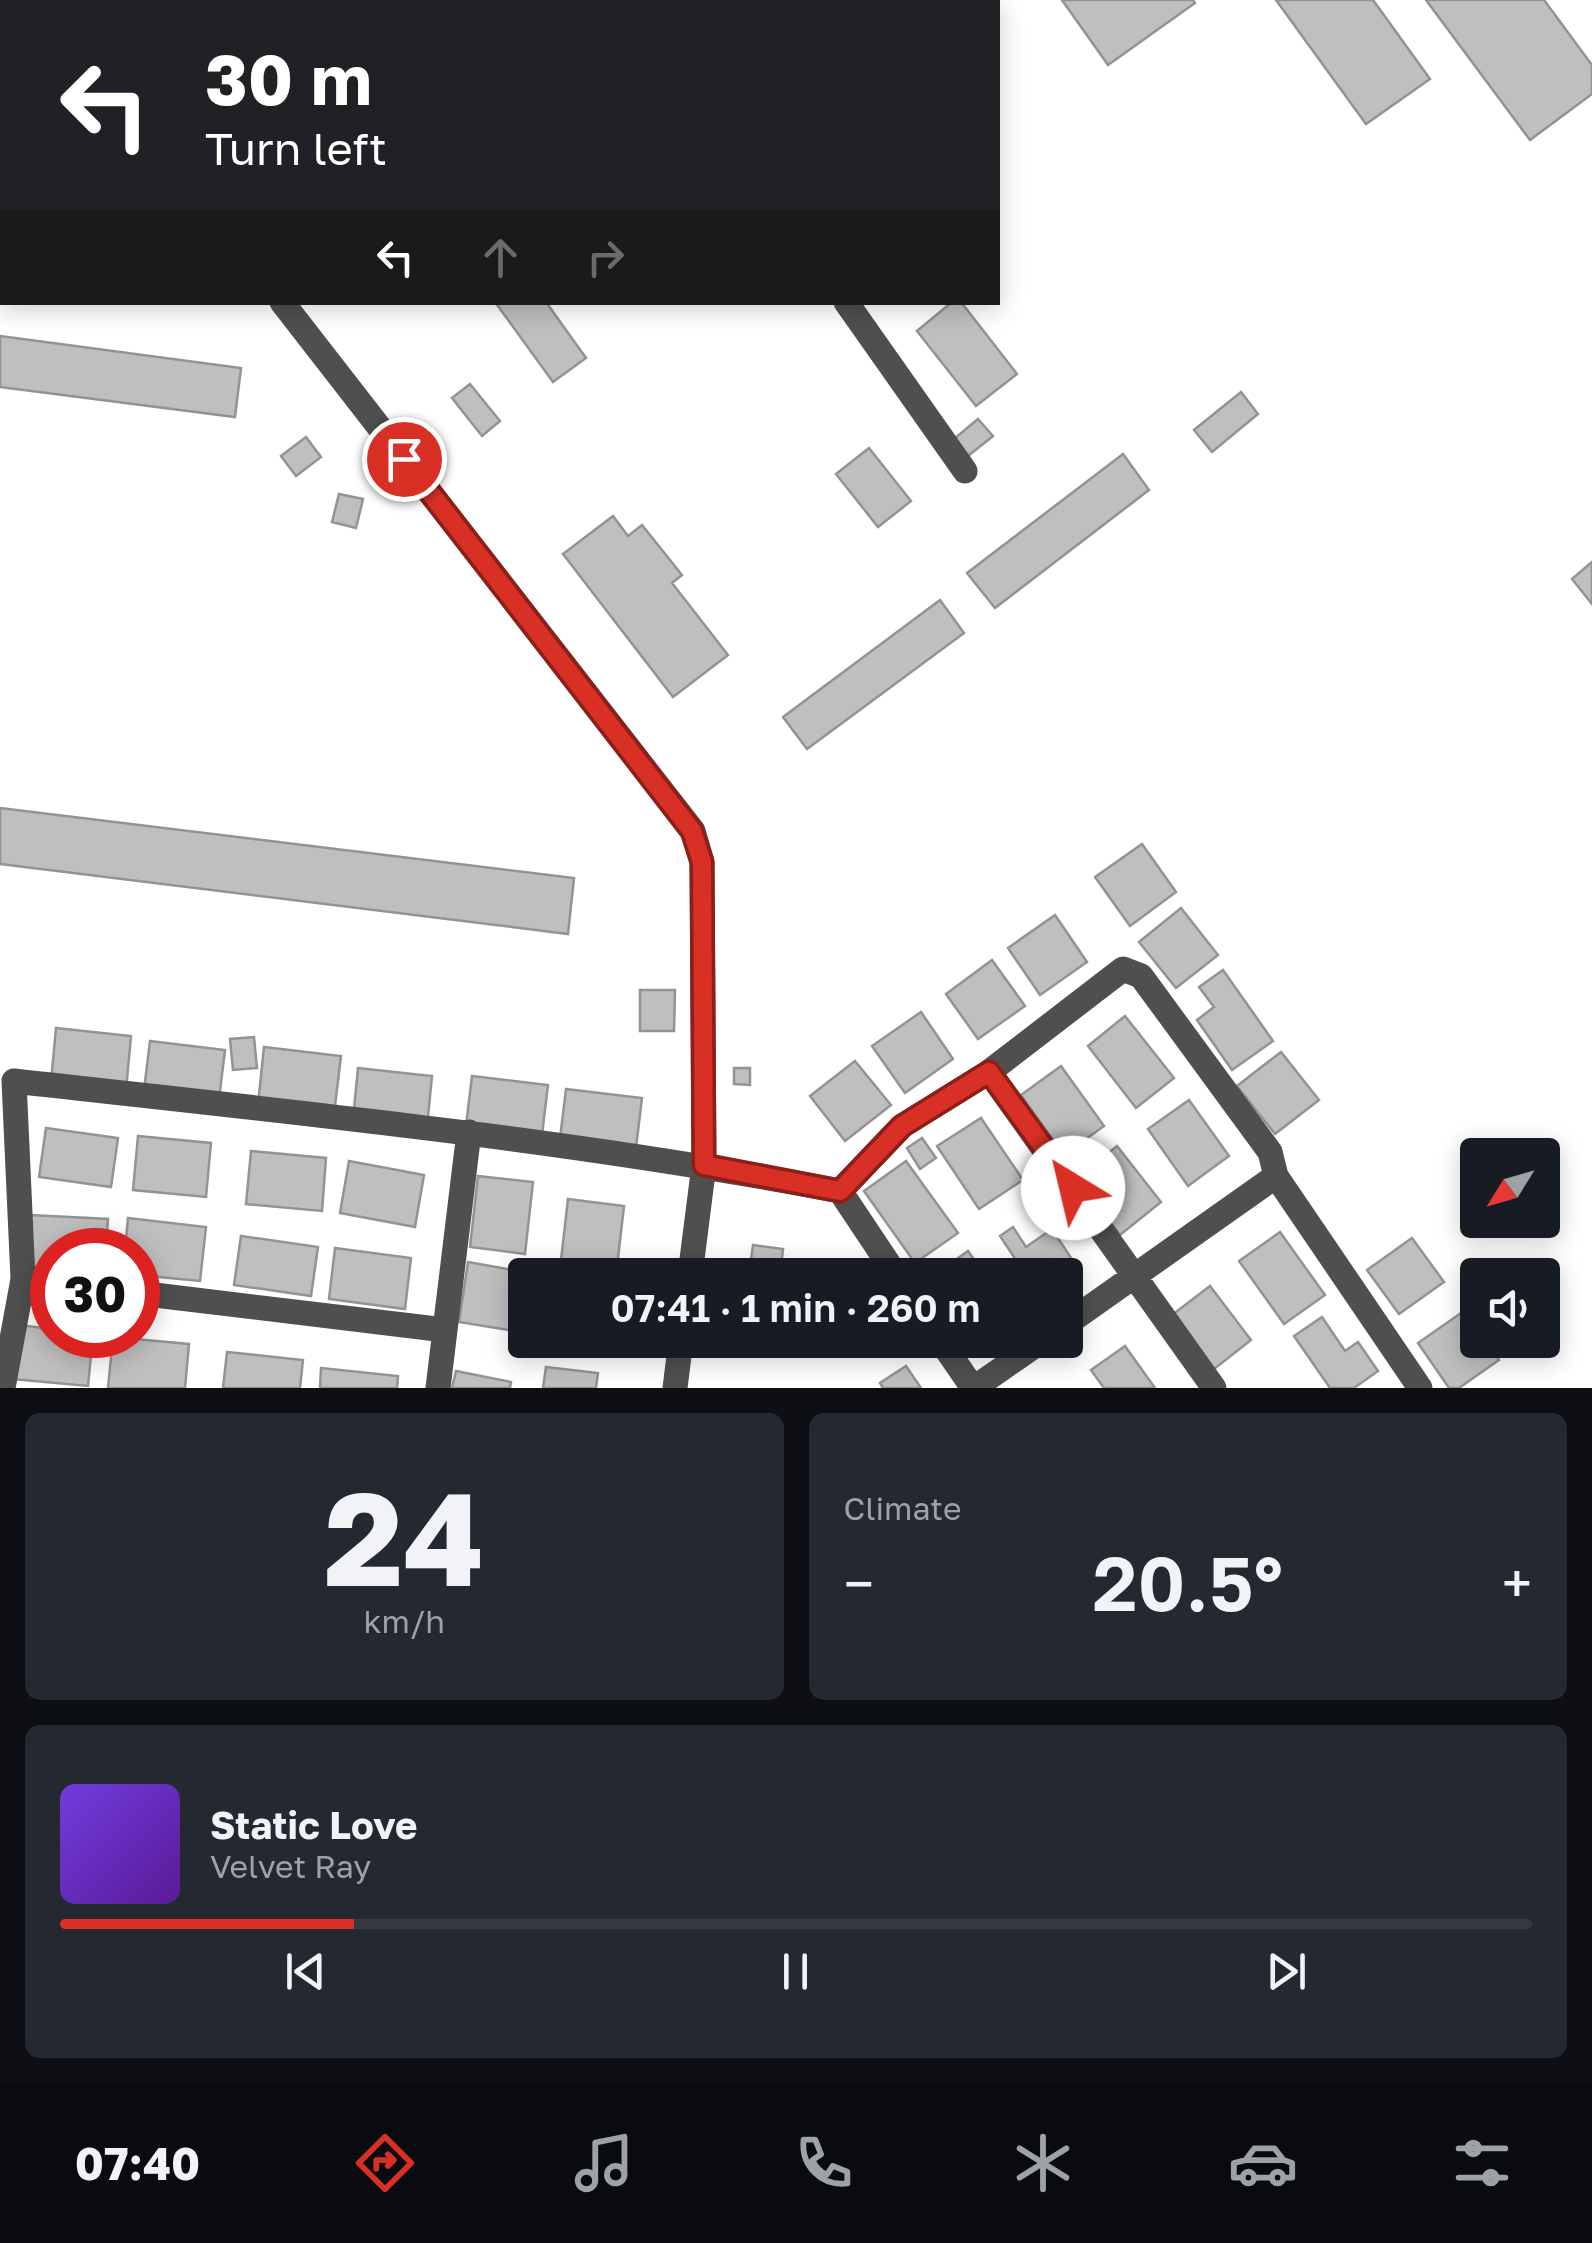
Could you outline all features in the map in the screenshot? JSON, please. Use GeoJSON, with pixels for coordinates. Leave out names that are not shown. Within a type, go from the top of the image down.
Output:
{"type":"FeatureCollection","features":[{"type":"Feature","properties":{"kind":"street"},"geometry":{"type":"LineString","coordinates":[[284,305],[692,831],[702,862],[704,1165],[692,1258]]}},
{"type":"Feature","properties":{"kind":"street"},"geometry":{"type":"LineString","coordinates":[[848,305],[965,470]]}},
{"type":"Feature","properties":{"kind":"street"},"geometry":{"type":"LineString","coordinates":[[840,1191],[902,1126],[989,1072],[1123,969],[1141,976],[1270,1152],[1276,1176],[1420,1388]]}},
{"type":"Feature","properties":{"kind":"street"},"geometry":{"type":"LineString","coordinates":[[989,1072],[1214,1388]]}},
{"type":"Feature","properties":{"kind":"street"},"geometry":{"type":"LineString","coordinates":[[3,1388],[23,1279],[14,1080],[468,1132],[704,1165],[840,1191],[885,1258]]}},
{"type":"Feature","properties":{"kind":"street"},"geometry":{"type":"LineString","coordinates":[[438,1388],[468,1132]]}},
{"type":"Feature","properties":{"kind":"street"},"geometry":{"type":"LineString","coordinates":[[1083,1312],[1276,1176]]}},
{"type":"Feature","properties":{"kind":"street"},"geometry":{"type":"LineString","coordinates":[[23,1279],[30,1280]]}},
{"type":"Feature","properties":{"kind":"street"},"geometry":{"type":"LineString","coordinates":[[160,1296],[445,1330]]}},
{"type":"Feature","properties":{"kind":"street"},"geometry":{"type":"LineString","coordinates":[[674,1388],[678,1358]]}},
{"type":"Feature","properties":{"kind":"street"},"geometry":{"type":"LineString","coordinates":[[952,1358],[973,1388],[1017,1358]]}},
{"type":"Feature","properties":{"kind":"building"},"geometry":{"type":"Polygon","coordinates":[[[1062,0],[1193,0],[1195,3],[1108,65],[1062,0]]]}},
{"type":"Feature","properties":{"kind":"building"},"geometry":{"type":"Polygon","coordinates":[[[1276,0],[1373,0],[1430,79],[1366,124],[1276,0]]]}},
{"type":"Feature","properties":{"kind":"building"},"geometry":{"type":"Polygon","coordinates":[[[1426,0],[1544,0],[1592,65],[1592,94],[1530,140],[1426,0]]]}},
{"type":"Feature","properties":{"kind":"building"},"geometry":{"type":"Polygon","coordinates":[[[497,305],[548,305],[586,358],[553,382],[497,305]]]}},
{"type":"Feature","properties":{"kind":"building"},"geometry":{"type":"Polygon","coordinates":[[[948,305],[963,305],[1017,374],[976,406],[917,331],[948,305]]]}},
{"type":"Feature","properties":{"kind":"building"},"geometry":{"type":"Polygon","coordinates":[[[0,336],[241,368],[235,417],[0,387],[0,336]]]}},
{"type":"Feature","properties":{"kind":"building"},"geometry":{"type":"Polygon","coordinates":[[[470,384],[500,421],[482,436],[452,398],[470,384]]]}},
{"type":"Feature","properties":{"kind":"building"},"geometry":{"type":"Polygon","coordinates":[[[1241,392],[1258,414],[1212,452],[1194,430],[1241,392]]]}},
{"type":"Feature","properties":{"kind":"building"},"geometry":{"type":"Polygon","coordinates":[[[978,419],[993,436],[968,456],[954,439],[978,419]]]}},
{"type":"Feature","properties":{"kind":"building"},"geometry":{"type":"Polygon","coordinates":[[[306,437],[321,457],[296,476],[281,456],[306,437]]]}},
{"type":"Feature","properties":{"kind":"building"},"geometry":{"type":"Polygon","coordinates":[[[869,448],[911,501],[878,527],[836,474],[869,448]]]}},
{"type":"Feature","properties":{"kind":"building"},"geometry":{"type":"Polygon","coordinates":[[[1123,454],[1149,490],[995,608],[967,573],[1123,454]]]}},
{"type":"Feature","properties":{"kind":"building"},"geometry":{"type":"Polygon","coordinates":[[[339,494],[363,499],[356,528],[332,522],[339,494]]]}},
{"type":"Feature","properties":{"kind":"building"},"geometry":{"type":"Polygon","coordinates":[[[613,516],[628,536],[642,525],[682,575],[672,583],[728,655],[673,697],[563,554],[613,516]]]}},
{"type":"Feature","properties":{"kind":"building"},"geometry":{"type":"Polygon","coordinates":[[[1592,562],[1592,604],[1572,579],[1592,562]]]}},
{"type":"Feature","properties":{"kind":"building"},"geometry":{"type":"Polygon","coordinates":[[[940,600],[964,633],[807,749],[783,717],[940,600]]]}},
{"type":"Feature","properties":{"kind":"building"},"geometry":{"type":"Polygon","coordinates":[[[0,808],[574,878],[568,934],[0,864],[0,808]]]}},
{"type":"Feature","properties":{"kind":"building"},"geometry":{"type":"Polygon","coordinates":[[[1142,844],[1176,892],[1130,926],[1095,877],[1142,844]]]}},
{"type":"Feature","properties":{"kind":"building"},"geometry":{"type":"Polygon","coordinates":[[[1181,908],[1218,955],[1176,988],[1139,942],[1181,908]]]}},
{"type":"Feature","properties":{"kind":"building"},"geometry":{"type":"Polygon","coordinates":[[[1055,915],[1087,962],[1040,995],[1008,948],[1055,915]]]}},
{"type":"Feature","properties":{"kind":"building"},"geometry":{"type":"Polygon","coordinates":[[[992,960],[1025,1006],[978,1039],[946,994],[992,960]]]}},
{"type":"Feature","properties":{"kind":"building"},"geometry":{"type":"Polygon","coordinates":[[[1223,970],[1273,1041],[1232,1070],[1197,1020],[1214,1007],[1199,987],[1223,970]]]}},
{"type":"Feature","properties":{"kind":"building"},"geometry":{"type":"Polygon","coordinates":[[[640,990],[675,990],[674,1031],[640,1031],[640,990]]]}},
{"type":"Feature","properties":{"kind":"building"},"geometry":{"type":"Polygon","coordinates":[[[921,1012],[953,1059],[905,1093],[872,1046],[921,1012]]]}},
{"type":"Feature","properties":{"kind":"building"},"geometry":{"type":"Polygon","coordinates":[[[1125,1016],[1174,1078],[1136,1108],[1088,1046],[1125,1016]]]}},
{"type":"Feature","properties":{"kind":"building"},"geometry":{"type":"Polygon","coordinates":[[[56,1028],[131,1036],[126,1090],[51,1082],[56,1028]]]}},
{"type":"Feature","properties":{"kind":"building"},"geometry":{"type":"Polygon","coordinates":[[[254,1037],[257,1068],[233,1070],[230,1039],[254,1037]]]}},
{"type":"Feature","properties":{"kind":"building"},"geometry":{"type":"Polygon","coordinates":[[[150,1041],[225,1050],[219,1099],[144,1090],[150,1041]]]}},
{"type":"Feature","properties":{"kind":"building"},"geometry":{"type":"Polygon","coordinates":[[[264,1047],[341,1056],[334,1114],[258,1105],[264,1047]]]}},
{"type":"Feature","properties":{"kind":"building"},"geometry":{"type":"Polygon","coordinates":[[[1281,1052],[1319,1100],[1275,1134],[1237,1086],[1281,1052]]]}},
{"type":"Feature","properties":{"kind":"building"},"geometry":{"type":"Polygon","coordinates":[[[855,1061],[891,1105],[845,1141],[810,1096],[855,1061]]]}},
{"type":"Feature","properties":{"kind":"building"},"geometry":{"type":"Polygon","coordinates":[[[1061,1066],[1104,1126],[1064,1155],[1021,1095],[1061,1066]]]}},
{"type":"Feature","properties":{"kind":"building"},"geometry":{"type":"Polygon","coordinates":[[[358,1068],[432,1076],[427,1127],[353,1119],[358,1068]]]}},
{"type":"Feature","properties":{"kind":"building"},"geometry":{"type":"Polygon","coordinates":[[[734,1068],[750,1068],[750,1085],[734,1084],[734,1068]]]}},
{"type":"Feature","properties":{"kind":"building"},"geometry":{"type":"Polygon","coordinates":[[[472,1076],[548,1085],[541,1143],[465,1134],[472,1076]]]}},
{"type":"Feature","properties":{"kind":"building"},"geometry":{"type":"Polygon","coordinates":[[[566,1089],[642,1098],[635,1156],[559,1147],[566,1089]]]}},
{"type":"Feature","properties":{"kind":"building"},"geometry":{"type":"Polygon","coordinates":[[[1189,1100],[1229,1156],[1188,1186],[1148,1129],[1189,1100]]]}},
{"type":"Feature","properties":{"kind":"building"},"geometry":{"type":"Polygon","coordinates":[[[981,1118],[1023,1180],[979,1209],[937,1146],[981,1118]]]}},
{"type":"Feature","properties":{"kind":"building"},"geometry":{"type":"Polygon","coordinates":[[[46,1128],[118,1138],[111,1187],[39,1177],[46,1128]]]}},
{"type":"Feature","properties":{"kind":"building"},"geometry":{"type":"Polygon","coordinates":[[[138,1136],[211,1143],[206,1197],[133,1190],[138,1136]]]}},
{"type":"Feature","properties":{"kind":"building"},"geometry":{"type":"Polygon","coordinates":[[[922,1138],[936,1158],[920,1169],[907,1148],[922,1138]]]}},
{"type":"Feature","properties":{"kind":"building"},"geometry":{"type":"Polygon","coordinates":[[[1117,1146],[1161,1202],[1120,1235],[1077,1178],[1117,1146]]]}},
{"type":"Feature","properties":{"kind":"building"},"geometry":{"type":"Polygon","coordinates":[[[251,1151],[326,1158],[322,1211],[246,1204],[251,1151]]]}},
{"type":"Feature","properties":{"kind":"building"},"geometry":{"type":"Polygon","coordinates":[[[349,1161],[424,1175],[415,1227],[340,1213],[349,1161]]]}},
{"type":"Feature","properties":{"kind":"building"},"geometry":{"type":"Polygon","coordinates":[[[906,1161],[958,1233],[922,1258],[911,1258],[864,1191],[906,1161]]]}},
{"type":"Feature","properties":{"kind":"building"},"geometry":{"type":"Polygon","coordinates":[[[478,1176],[533,1182],[525,1254],[470,1247],[478,1176]]]}},
{"type":"Feature","properties":{"kind":"building"},"geometry":{"type":"Polygon","coordinates":[[[568,1199],[624,1206],[618,1258],[561,1258],[568,1199]]]}},
{"type":"Feature","properties":{"kind":"building"},"geometry":{"type":"Polygon","coordinates":[[[31,1215],[108,1219],[107,1228],[30,1228],[31,1215]]]}},
{"type":"Feature","properties":{"kind":"building"},"geometry":{"type":"Polygon","coordinates":[[[128,1218],[206,1227],[200,1281],[160,1277],[160,1228],[127,1228],[128,1218]]]}},
{"type":"Feature","properties":{"kind":"building"},"geometry":{"type":"Polygon","coordinates":[[[1013,1227],[1026,1247],[1052,1229],[1071,1258],[1015,1258],[1000,1236],[1013,1227]]]}},
{"type":"Feature","properties":{"kind":"building"},"geometry":{"type":"Polygon","coordinates":[[[1280,1232],[1325,1295],[1284,1324],[1239,1261],[1280,1232]]]}},
{"type":"Feature","properties":{"kind":"building"},"geometry":{"type":"Polygon","coordinates":[[[241,1236],[318,1247],[311,1296],[234,1285],[241,1236]]]}},
{"type":"Feature","properties":{"kind":"building"},"geometry":{"type":"Polygon","coordinates":[[[1412,1238],[1444,1282],[1399,1314],[1367,1270],[1412,1238]]]}},
{"type":"Feature","properties":{"kind":"building"},"geometry":{"type":"Polygon","coordinates":[[[753,1245],[783,1249],[782,1258],[751,1258],[753,1245]]]}},
{"type":"Feature","properties":{"kind":"building"},"geometry":{"type":"Polygon","coordinates":[[[335,1248],[411,1258],[405,1309],[329,1299],[335,1248]]]}},
{"type":"Feature","properties":{"kind":"building"},"geometry":{"type":"Polygon","coordinates":[[[468,1262],[508,1269],[508,1330],[459,1322],[468,1262]]]}},
{"type":"Feature","properties":{"kind":"building"},"geometry":{"type":"Polygon","coordinates":[[[1210,1286],[1251,1340],[1214,1369],[1172,1315],[1210,1286]]]}},
{"type":"Feature","properties":{"kind":"building"},"geometry":{"type":"Polygon","coordinates":[[[1460,1314],[1460,1358],[1499,1360],[1459,1388],[1449,1388],[1418,1343],[1460,1314]]]}},
{"type":"Feature","properties":{"kind":"building"},"geometry":{"type":"Polygon","coordinates":[[[1322,1317],[1345,1351],[1358,1342],[1378,1371],[1354,1388],[1330,1388],[1294,1336],[1322,1317]]]}},
{"type":"Feature","properties":{"kind":"building"},"geometry":{"type":"Polygon","coordinates":[[[19,1325],[30,1326],[30,1358],[91,1358],[88,1386],[13,1379],[19,1325]]]}},
{"type":"Feature","properties":{"kind":"building"},"geometry":{"type":"Polygon","coordinates":[[[160,1341],[189,1344],[185,1388],[108,1388],[111,1358],[160,1358],[160,1341]]]}},
{"type":"Feature","properties":{"kind":"building"},"geometry":{"type":"Polygon","coordinates":[[[1125,1346],[1155,1388],[1104,1388],[1091,1370],[1125,1346]]]}},
{"type":"Feature","properties":{"kind":"building"},"geometry":{"type":"Polygon","coordinates":[[[227,1352],[303,1360],[300,1388],[223,1388],[227,1352]]]}},
{"type":"Feature","properties":{"kind":"building"},"geometry":{"type":"Polygon","coordinates":[[[906,1366],[921,1388],[883,1388],[880,1383],[906,1366]]]}},
{"type":"Feature","properties":{"kind":"building"},"geometry":{"type":"Polygon","coordinates":[[[546,1367],[598,1373],[596,1388],[543,1388],[546,1367]]]}},
{"type":"Feature","properties":{"kind":"building"},"geometry":{"type":"Polygon","coordinates":[[[321,1368],[398,1376],[397,1388],[320,1388],[321,1368]]]}},
{"type":"Feature","properties":{"kind":"building"},"geometry":{"type":"Polygon","coordinates":[[[456,1371],[511,1382],[510,1388],[452,1388],[456,1371]]]}},
{"type":"Feature","properties":{"kind":"route"},"geometry":{"type":"LineString","coordinates":[[404,459],[674,802],[692,831],[702,862],[704,1165],[840,1191],[902,1126],[989,1072],[1073,1188]]}}]}
